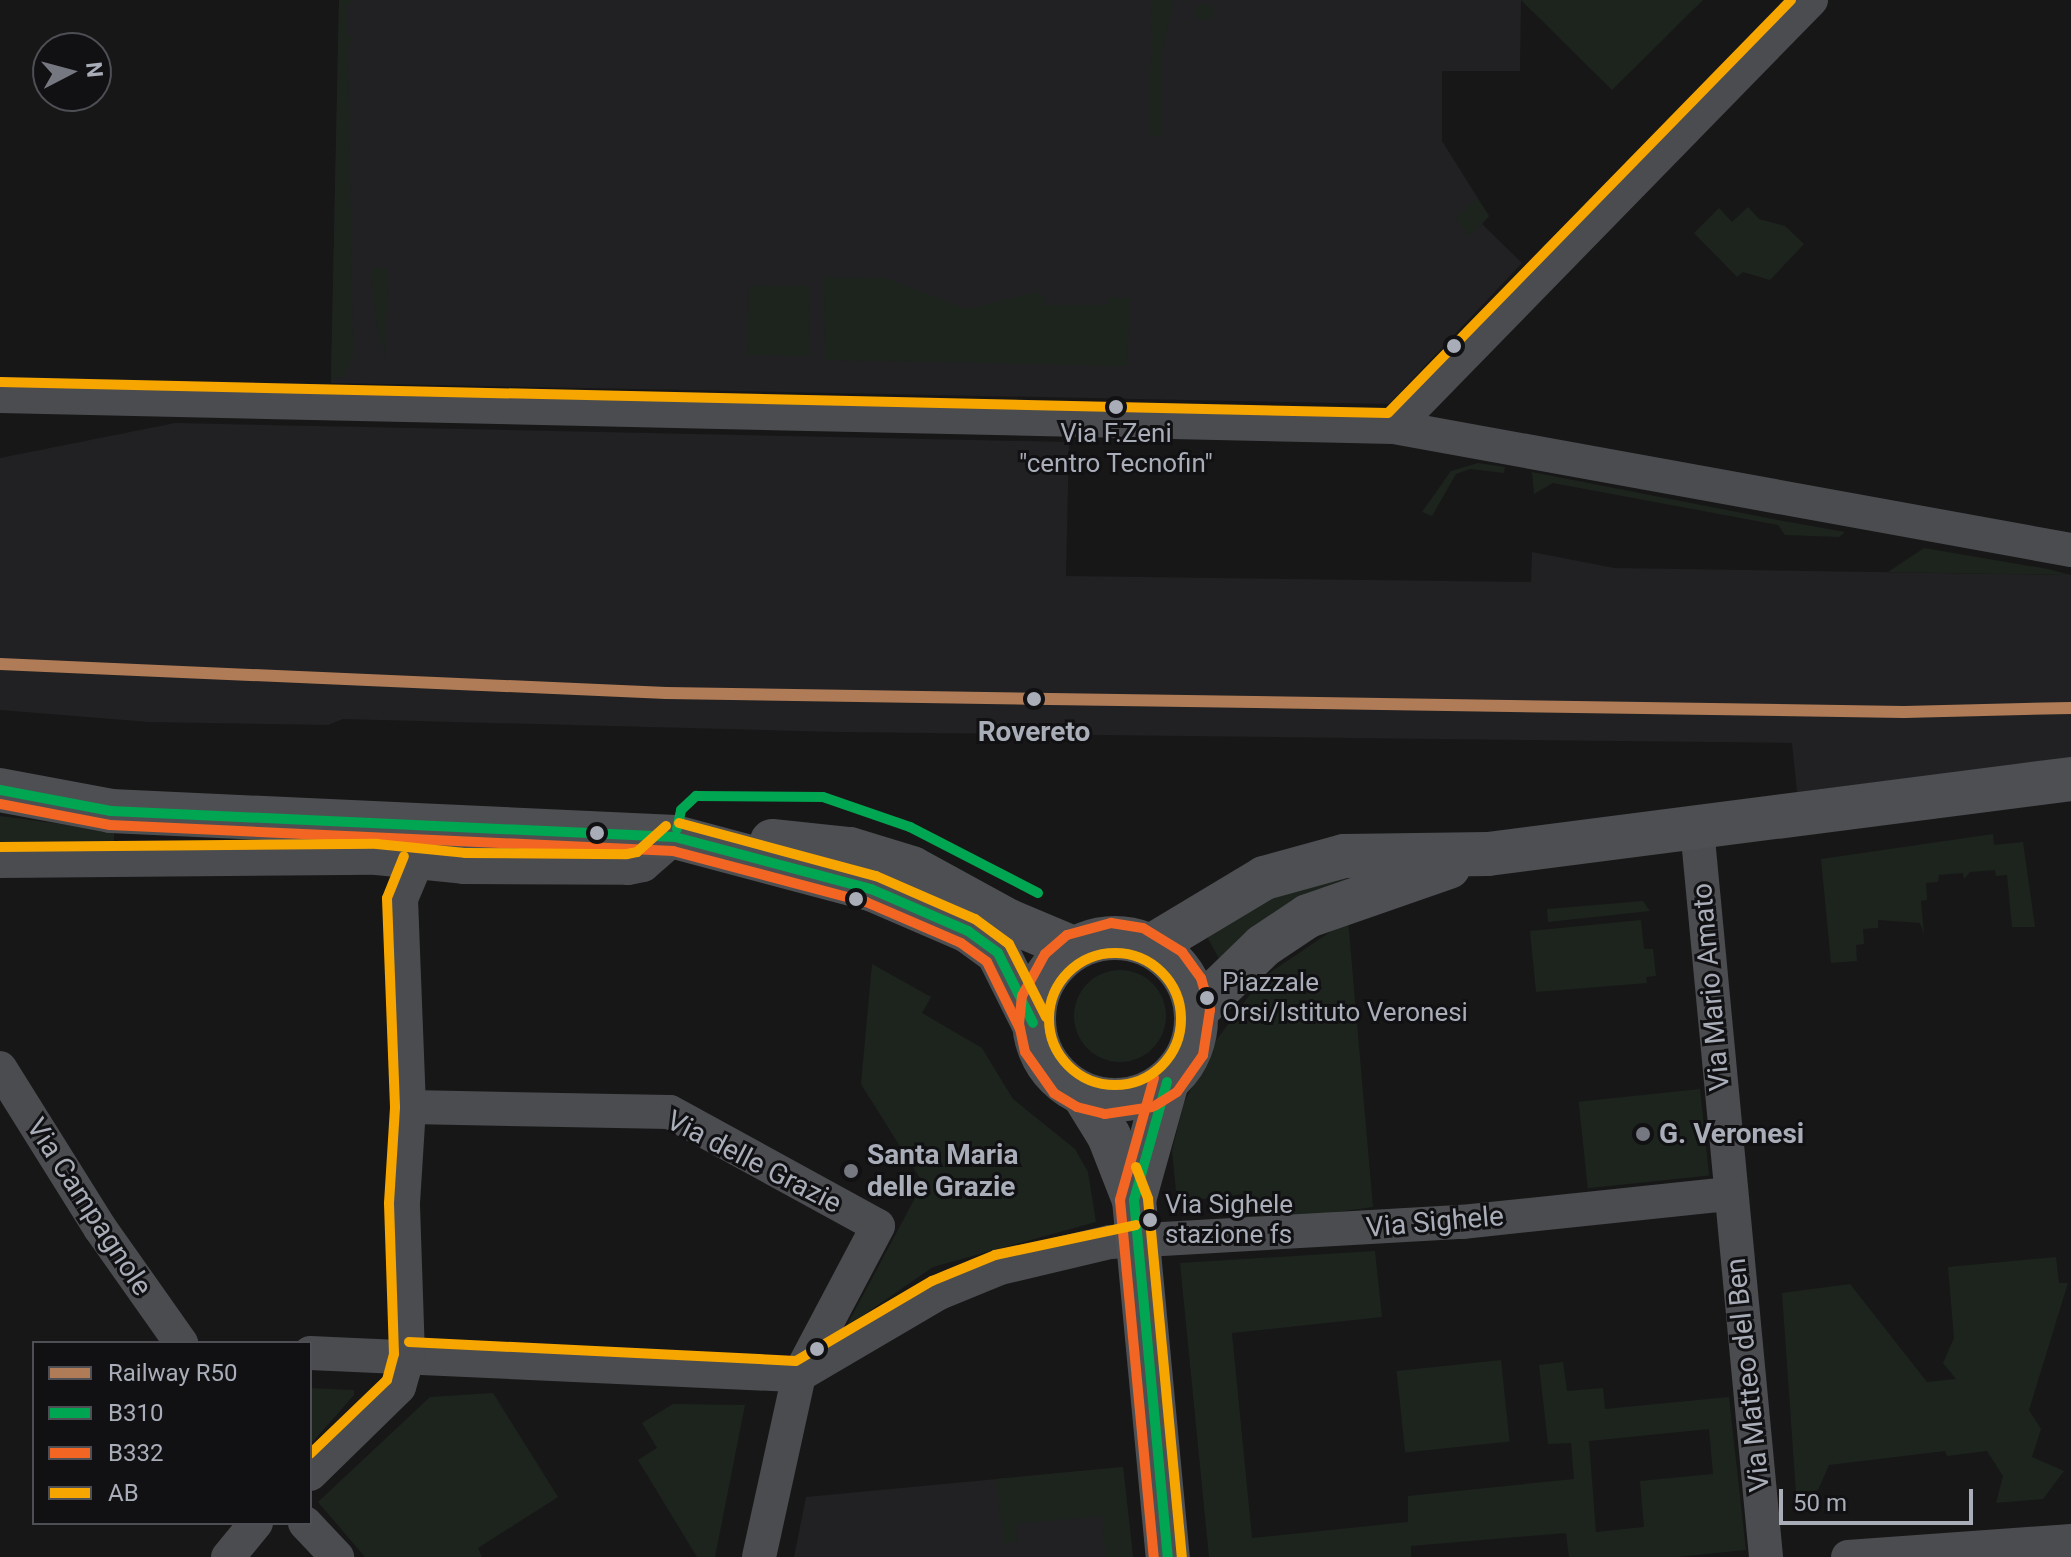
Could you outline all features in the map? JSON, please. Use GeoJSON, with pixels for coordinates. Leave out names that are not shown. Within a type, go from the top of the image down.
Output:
{"type":"FeatureCollection","features":[{"type":"Feature","properties":{"kind":"main road"},"geometry":{"type":"LineString","coordinates":[[1151,946],[1223,900],[1294,867],[1344,856],[1488,854],[2071,779]]}},
{"type":"Feature","properties":{"kind":"main road"},"geometry":{"type":"LineString","coordinates":[[0,790],[111,811],[675,837],[871,889],[968,931],[998,953],[1033,1023],[1048,1066],[1083,1094],[1109,1136],[1137,1220],[1168,1557]]}},
{"type":"Feature","properties":{"kind":"main road"},"geometry":{"type":"LineString","coordinates":[[675,837],[693,833],[878,856],[954,887],[1009,921],[1073,948]]}},
{"type":"Feature","properties":{"kind":"main road"},"geometry":{"type":"LineString","coordinates":[[1196,1011],[1263,946],[1308,916],[1488,854]]}},
{"type":"Feature","properties":{"kind":"main road"},"geometry":{"type":"LineString","coordinates":[[1033,1023],[1043,980],[1073,948],[1113,937],[1151,946],[1173,962],[1189,985],[1196,1011],[1190,1050],[1167,1082],[1137,1220]]}},
{"type":"Feature","properties":{"kind":"main road"},"geometry":{"type":"LineString","coordinates":[[1083,1094],[1127,1100],[1167,1082]]}},
{"type":"Feature","properties":{"kind":"street"},"geometry":{"type":"LineString","coordinates":[[1394,427],[1811,0]]}},
{"type":"Feature","properties":{"kind":"street"},"geometry":{"type":"LineString","coordinates":[[0,396],[1394,427],[2071,550]]}},
{"type":"Feature","properties":{"kind":"street","name":"Via Mario Amato"},"geometry":{"type":"LineString","coordinates":[[1697,828],[1730,1194]]}},
{"type":"Feature","properties":{"kind":"street"},"geometry":{"type":"LineString","coordinates":[[0,861],[417,861],[464,867],[628,868],[643,865],[675,837]]}},
{"type":"Feature","properties":{"kind":"street"},"geometry":{"type":"LineString","coordinates":[[312,1472],[399,1387],[408,1356],[403,1203],[409,1107],[401,899],[417,861]]}},
{"type":"Feature","properties":{"kind":"street","name":"Via Campagnole"},"geometry":{"type":"LineString","coordinates":[[3,1080],[180,1341]]}},
{"type":"Feature","properties":{"kind":"street","name":"Via delle Grazie"},"geometry":{"type":"LineString","coordinates":[[409,1107],[670,1112],[878,1226],[799,1375]]}},
{"type":"Feature","properties":{"kind":"street","name":"Via Sighele"},"geometry":{"type":"LineString","coordinates":[[799,1375],[939,1293],[1137,1220],[1174,1242],[1447,1223],[1730,1194]]}},
{"type":"Feature","properties":{"kind":"street","name":"Via Matteo del Ben"},"geometry":{"type":"LineString","coordinates":[[1730,1194],[1766,1557]]}},
{"type":"Feature","properties":{"kind":"street"},"geometry":{"type":"LineString","coordinates":[[312,1353],[799,1375],[759,1557]]}},
{"type":"Feature","properties":{"kind":"street"},"geometry":{"type":"LineString","coordinates":[[228,1557],[254,1525]]}},
{"type":"Feature","properties":{"kind":"street"},"geometry":{"type":"LineString","coordinates":[[307,1525],[337,1557]]}},
{"type":"Feature","properties":{"kind":"street"},"geometry":{"type":"LineString","coordinates":[[1848,1557],[2071,1541]]}},
{"type":"Feature","properties":{"kind":"shaded area"},"geometry":{"type":"Polygon","coordinates":[[[339,0],[1521,0],[1520,71],[1442,71],[1442,141],[1489,216],[1482,224],[1522,263],[1389,404],[331,383],[339,0]]]}},
{"type":"Feature","properties":{"kind":"shaded area"},"geometry":{"type":"Polygon","coordinates":[[[339,0],[354,0],[348,5],[348,36],[353,36],[348,48],[353,355],[344,376],[331,379],[339,0]]]}},
{"type":"Feature","properties":{"kind":"shaded area"},"geometry":{"type":"Polygon","coordinates":[[[1152,0],[1174,0],[1161,54],[1161,134],[1156,138],[1149,132],[1152,0]]]}},
{"type":"Feature","properties":{"kind":"shaded area"},"geometry":{"type":"Polygon","coordinates":[[[1521,0],[1703,0],[1612,90],[1521,0]]]}},
{"type":"Feature","properties":{"kind":"shaded area"},"geometry":{"type":"Polygon","coordinates":[[[1204,3],[1213,12],[1204,21],[1195,12],[1204,3]]]}},
{"type":"Feature","properties":{"kind":"shaded area"},"geometry":{"type":"Polygon","coordinates":[[[1477,198],[1489,216],[1469,237],[1456,217],[1477,198]]]}},
{"type":"Feature","properties":{"kind":"shaded area"},"geometry":{"type":"Polygon","coordinates":[[[1748,207],[1759,219],[1785,226],[1804,244],[1770,280],[1743,272],[1737,277],[1694,233],[1719,208],[1732,222],[1748,207]]]}},
{"type":"Feature","properties":{"kind":"shaded area"},"geometry":{"type":"Polygon","coordinates":[[[371,268],[388,268],[385,357],[377,327],[371,268]]]}},
{"type":"Feature","properties":{"kind":"shaded area"},"geometry":{"type":"Polygon","coordinates":[[[824,277],[886,278],[966,309],[1036,292],[1045,297],[1046,305],[1108,305],[1109,297],[1130,298],[1127,366],[825,360],[824,277]]]}},
{"type":"Feature","properties":{"kind":"shaded area"},"geometry":{"type":"Polygon","coordinates":[[[749,285],[810,286],[809,356],[748,355],[749,285]]]}},
{"type":"Feature","properties":{"kind":"shaded area"},"geometry":{"type":"Polygon","coordinates":[[[175,423],[1069,442],[1066,576],[1531,582],[1532,552],[1614,568],[2071,575],[2071,758],[1797,792],[1792,743],[838,732],[343,719],[328,725],[149,722],[0,710],[0,458],[175,423]]]}},
{"type":"Feature","properties":{"kind":"shaded area"},"geometry":{"type":"Polygon","coordinates":[[[1478,463],[1505,467],[1504,473],[1470,469],[1456,474],[1432,516],[1422,512],[1451,471],[1478,463]]]}},
{"type":"Feature","properties":{"kind":"shaded area"},"geometry":{"type":"Polygon","coordinates":[[[1532,472],[1845,532],[1839,537],[1785,535],[1778,525],[1553,483],[1534,494],[1532,472]]]}},
{"type":"Feature","properties":{"kind":"shaded area"},"geometry":{"type":"Polygon","coordinates":[[[1924,548],[2048,569],[2071,575],[1888,572],[1924,548]]]}},
{"type":"Feature","properties":{"kind":"shaded area"},"geometry":{"type":"Polygon","coordinates":[[[0,816],[114,831],[114,847],[0,848],[0,816]]]}},
{"type":"Feature","properties":{"kind":"shaded area"},"geometry":{"type":"Polygon","coordinates":[[[1993,834],[1994,845],[2023,842],[2035,927],[2012,927],[2007,875],[1996,876],[1995,870],[1970,872],[1964,879],[1963,873],[1939,875],[1938,882],[1926,883],[1927,900],[1921,901],[1924,934],[1920,923],[1878,920],[1878,928],[1863,929],[1864,944],[1856,945],[1857,961],[1831,963],[1821,859],[1993,834]]]}},
{"type":"Feature","properties":{"kind":"shaded area"},"geometry":{"type":"Polygon","coordinates":[[[1364,870],[1222,964],[1205,933],[1258,901],[1364,870]]]}},
{"type":"Feature","properties":{"kind":"shaded area"},"geometry":{"type":"Polygon","coordinates":[[[1643,901],[1650,911],[1548,922],[1547,909],[1643,901]]]}},
{"type":"Feature","properties":{"kind":"shaded area"},"geometry":{"type":"Polygon","coordinates":[[[1348,920],[1373,1207],[1248,1224],[1244,1194],[1177,1202],[1172,1150],[1184,1103],[1215,1042],[1262,978],[1348,920]]]}},
{"type":"Feature","properties":{"kind":"shaded area"},"geometry":{"type":"Polygon","coordinates":[[[1641,920],[1644,949],[1653,949],[1656,976],[1646,977],[1647,983],[1536,992],[1530,931],[1641,920]]]}},
{"type":"Feature","properties":{"kind":"shaded area"},"geometry":{"type":"Polygon","coordinates":[[[872,964],[931,997],[922,1013],[982,1048],[1013,1099],[1075,1149],[1088,1172],[1096,1222],[933,1267],[846,1327],[923,1183],[861,1084],[872,964]]]}},
{"type":"Feature","properties":{"kind":"shaded area"},"geometry":{"type":"Polygon","coordinates":[[[1120,970],[1137,974],[1152,984],[1162,999],[1166,1016],[1162,1033],[1152,1048],[1137,1058],[1120,1062],[1103,1058],[1088,1048],[1078,1033],[1074,1016],[1078,999],[1088,984],[1103,974],[1120,970]]]}},
{"type":"Feature","properties":{"kind":"shaded area","name":"G. Veronesi"},"geometry":{"type":"Polygon","coordinates":[[[1700,1089],[1709,1176],[1588,1188],[1579,1102],[1700,1089]]]}},
{"type":"Feature","properties":{"kind":"shaded area"},"geometry":{"type":"Polygon","coordinates":[[[1375,1251],[1382,1317],[1232,1333],[1252,1538],[1408,1522],[1408,1496],[1574,1479],[1571,1443],[1548,1444],[1539,1365],[1563,1362],[1567,1391],[1603,1388],[1605,1409],[1729,1397],[1746,1550],[1677,1557],[1569,1557],[1566,1533],[1411,1546],[1411,1557],[1209,1557],[1180,1263],[1375,1251]],[[1709,1429],[1589,1441],[1596,1532],[1644,1527],[1640,1481],[1713,1474],[1709,1429]]]}},
{"type":"Feature","properties":{"kind":"shaded area"},"geometry":{"type":"Polygon","coordinates":[[[2056,1257],[2059,1283],[2068,1283],[2029,1410],[2041,1429],[2032,1457],[2064,1471],[2043,1499],[1996,1503],[2003,1476],[1987,1451],[1947,1456],[1945,1451],[1829,1465],[1818,1490],[1796,1493],[1782,1293],[1850,1284],[1927,1382],[1956,1379],[1943,1363],[1954,1338],[1948,1267],[2056,1257]]]}},
{"type":"Feature","properties":{"kind":"shaded area"},"geometry":{"type":"Polygon","coordinates":[[[1501,1360],[1510,1442],[1405,1453],[1397,1371],[1501,1360]]]}},
{"type":"Feature","properties":{"kind":"shaded area"},"geometry":{"type":"Polygon","coordinates":[[[312,1388],[354,1390],[354,1395],[312,1443],[312,1388]]]}},
{"type":"Feature","properties":{"kind":"shaded area"},"geometry":{"type":"Polygon","coordinates":[[[493,1393],[558,1497],[478,1548],[482,1557],[365,1557],[318,1502],[430,1397],[493,1393]]]}},
{"type":"Feature","properties":{"kind":"shaded area"},"geometry":{"type":"Polygon","coordinates":[[[673,1404],[745,1405],[715,1557],[697,1557],[638,1460],[657,1448],[642,1423],[673,1404]]]}},
{"type":"Feature","properties":{"kind":"shaded area"},"geometry":{"type":"Polygon","coordinates":[[[1123,1467],[1133,1557],[794,1557],[806,1497],[1123,1467]]]}},
{"type":"Feature","properties":{"kind":"shaded area"},"geometry":{"type":"Polygon","coordinates":[[[1123,1467],[1133,1557],[1106,1557],[1102,1516],[1016,1524],[1017,1542],[1004,1543],[996,1479],[1123,1467]]]}},
{"type":"Feature","properties":{"kind":"rail line","name":"R50"},"geometry":{"type":"LineString","coordinates":[[0,664],[666,693],[1904,712],[2071,708]]}},
{"type":"Feature","properties":{"kind":"transit line","name":"AB"},"geometry":{"type":"LineString","coordinates":[[0,382],[1388,413],[1791,0]]}},
{"type":"Feature","properties":{"kind":"transit line","name":"B310"},"geometry":{"type":"LineString","coordinates":[[0,790],[111,811],[675,837],[871,889],[968,931],[998,953],[1033,1023]]}},
{"type":"Feature","properties":{"kind":"transit line","name":"B310"},"geometry":{"type":"LineString","coordinates":[[677,829],[681,810],[696,796],[823,797],[910,827],[1038,893]]}},
{"type":"Feature","properties":{"kind":"transit line","name":"B332"},"geometry":{"type":"LineString","coordinates":[[0,804],[110,825],[673,851],[866,902],[961,943],[987,962],[1020,1029]]}},
{"type":"Feature","properties":{"kind":"transit line","name":"AB"},"geometry":{"type":"LineString","coordinates":[[679,823],[876,876],[975,919],[1009,944],[1046,1017]]}},
{"type":"Feature","properties":{"kind":"transit line","name":"AB"},"geometry":{"type":"LineString","coordinates":[[0,847],[377,844],[465,853],[627,854],[637,852],[666,826]]}},
{"type":"Feature","properties":{"kind":"transit line","name":"AB"},"geometry":{"type":"LineString","coordinates":[[312,1452],[387,1380],[394,1354],[389,1203],[395,1107],[387,898],[404,856]]}},
{"type":"Feature","properties":{"kind":"transit line","name":"B332"},"geometry":{"type":"LineString","coordinates":[[1152,1107],[1105,1114],[1077,1107],[1054,1093],[1025,1052],[1019,1024],[1022,996],[1045,954],[1067,935],[1111,923],[1143,928],[1182,952],[1201,978],[1210,1010],[1203,1055],[1177,1092],[1155,1106]]}},
{"type":"Feature","properties":{"kind":"transit line","name":"AB"},"geometry":{"type":"LineString","coordinates":[[1115,953],[1140,958],[1162,972],[1176,994],[1181,1019],[1176,1044],[1162,1066],[1140,1080],[1115,1085],[1090,1080],[1068,1066],[1054,1044],[1049,1019],[1054,994],[1068,972],[1090,958],[1115,953]]}},
{"type":"Feature","properties":{"kind":"transit line","name":"B332"},"geometry":{"type":"LineString","coordinates":[[1154,1078],[1120,1200],[1154,1557]]}},
{"type":"Feature","properties":{"kind":"transit line","name":"B310"},"geometry":{"type":"LineString","coordinates":[[1167,1082],[1134,1200],[1168,1557]]}},
{"type":"Feature","properties":{"kind":"transit line","name":"AB"},"geometry":{"type":"LineString","coordinates":[[1136,1167],[1148,1199],[1182,1556]]}},
{"type":"Feature","properties":{"kind":"transit line","name":"AB"},"geometry":{"type":"LineString","coordinates":[[409,1342],[796,1361],[932,1281],[995,1255],[1136,1225]]}},
{"type":"Feature","properties":{"kind":"place","name":"Via F.Zeni \"centro Tecnofin\""},"geometry":{"type":"Point","coordinates":[1116,407]}},
{"type":"Feature","properties":{"kind":"place","name":"Rovereto"},"geometry":{"type":"Point","coordinates":[1034,699]}},
{"type":"Feature","properties":{"kind":"place","name":"Piazzale Orsi/Istituto Veronesi"},"geometry":{"type":"Point","coordinates":[1207,998]}},
{"type":"Feature","properties":{"kind":"place","name":"G. Veronesi"},"geometry":{"type":"Point","coordinates":[1643,1134]}},
{"type":"Feature","properties":{"kind":"place","name":"Santa Maria delle Grazie"},"geometry":{"type":"Point","coordinates":[851,1171]}},
{"type":"Feature","properties":{"kind":"place","name":"Via Sighele stazione fs"},"geometry":{"type":"Point","coordinates":[1150,1220]}}]}
